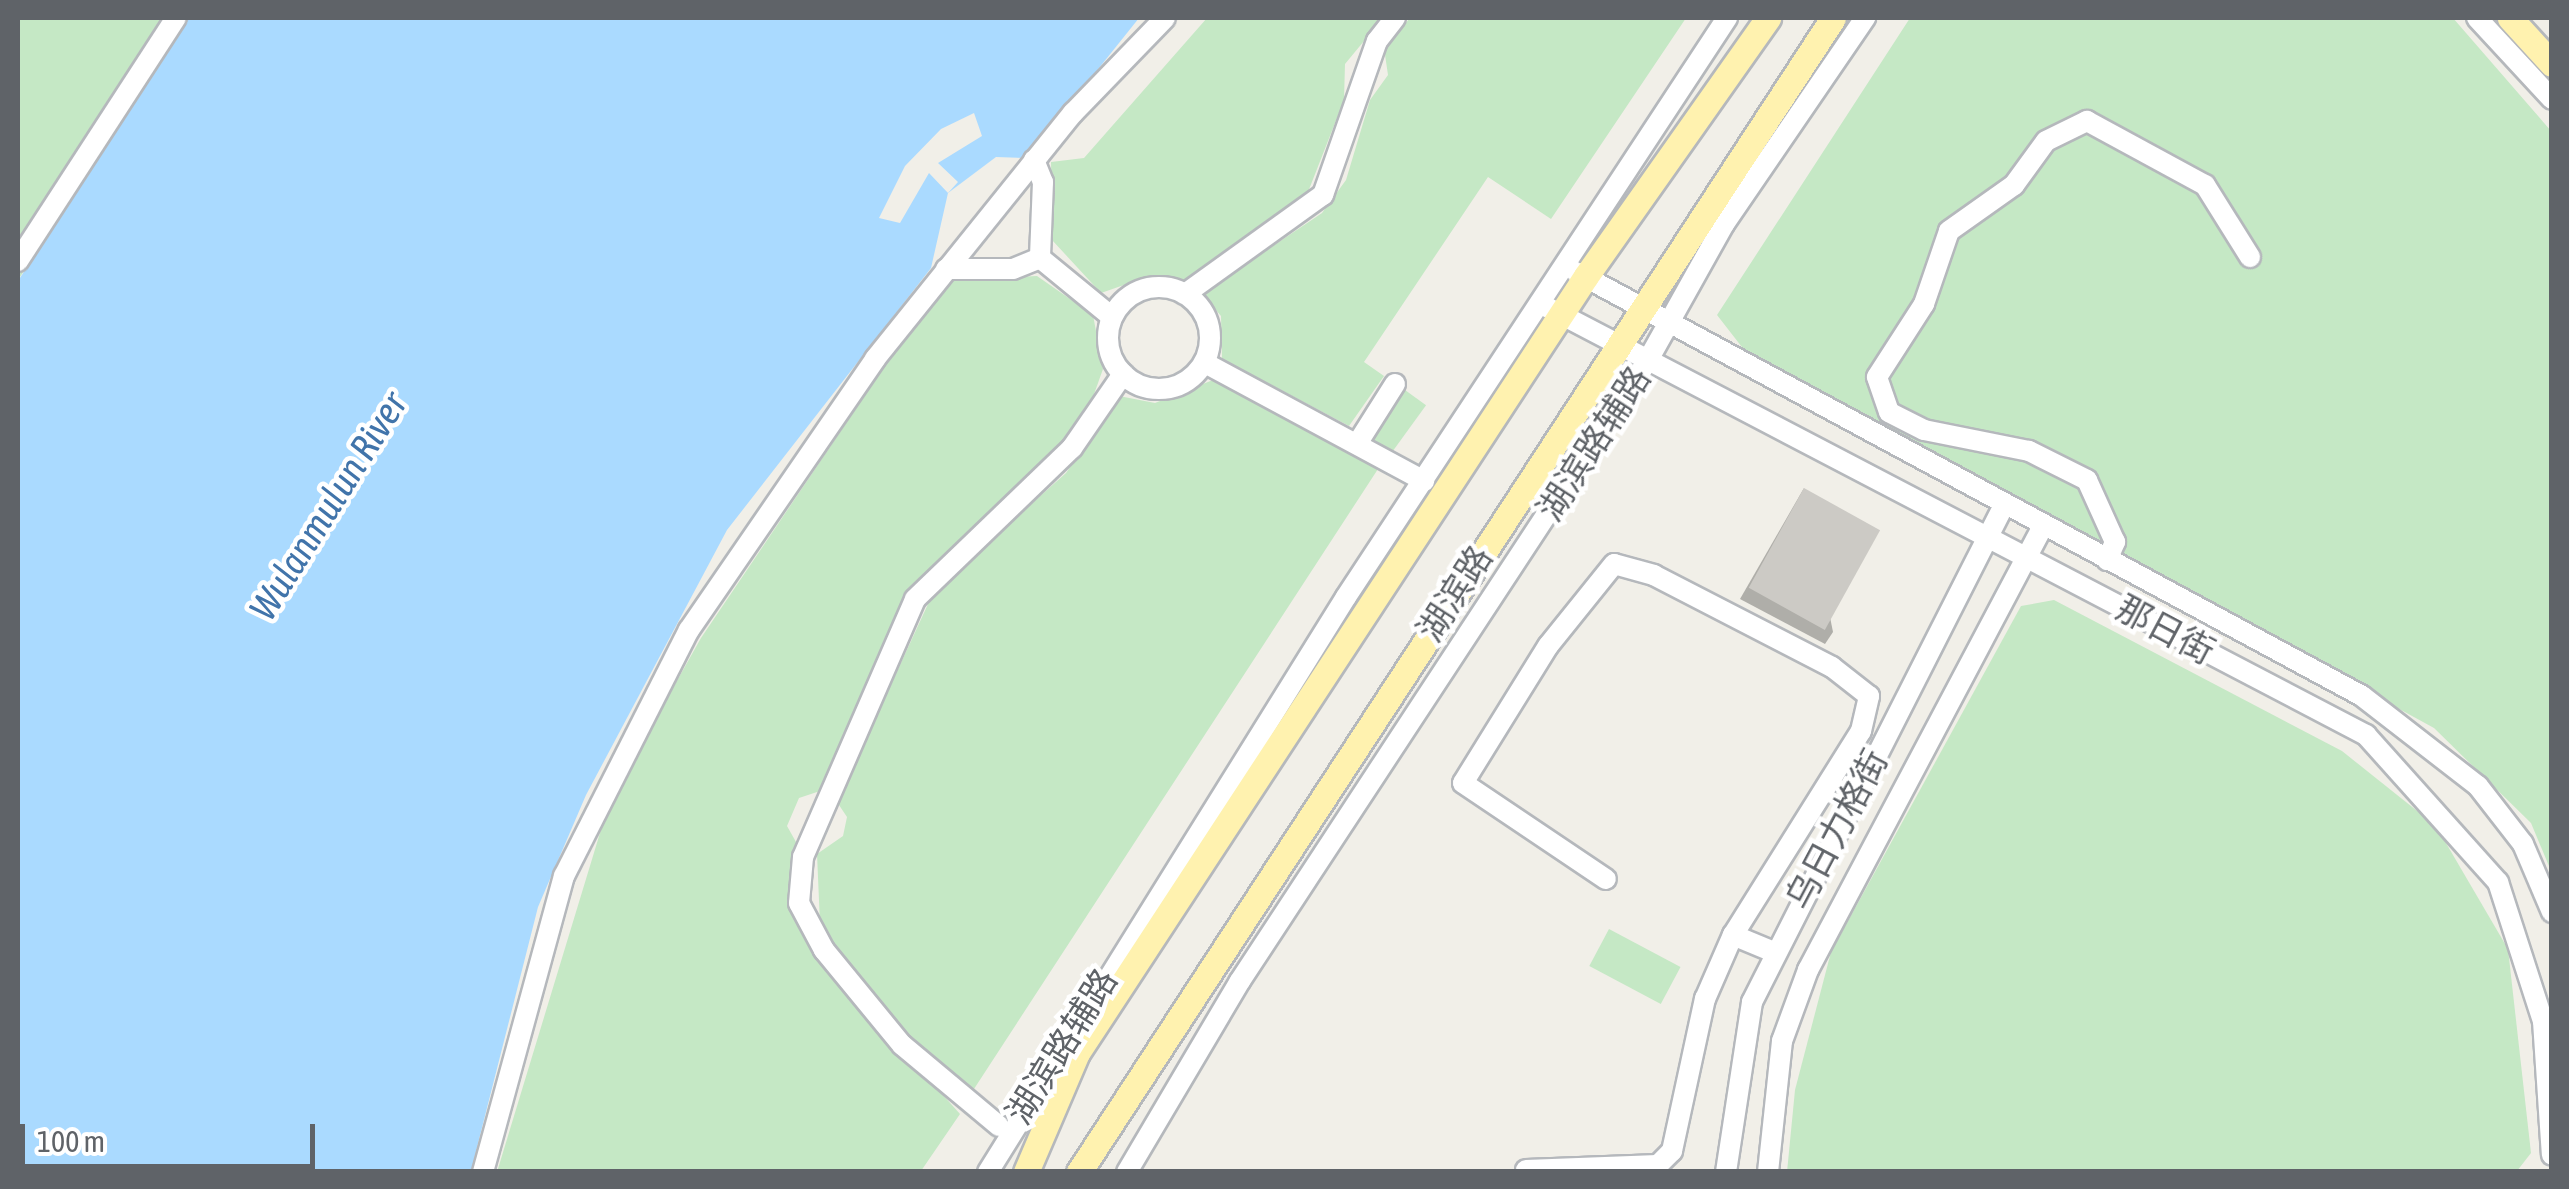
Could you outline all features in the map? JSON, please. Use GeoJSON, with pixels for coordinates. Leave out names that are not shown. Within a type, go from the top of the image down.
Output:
{"type":"FeatureCollection","features":[{"type":"Feature","properties":{"kind":"main road","name":"湖滨路"},"geometry":{"type":"LineString","coordinates":[[1026,1172],[1076,1053],[1575,271],[1768,18]]}},
{"type":"Feature","properties":{"kind":"main road","name":"湖滨路"},"geometry":{"type":"LineString","coordinates":[[1079,1172],[1618,344],[1652,318],[1833,18]]}},
{"type":"Feature","properties":{"kind":"main road"},"geometry":{"type":"LineString","coordinates":[[2510,18],[2552,64]]}},
{"type":"Feature","properties":{"kind":"street"},"geometry":{"type":"LineString","coordinates":[[18,261],[176,18]]}},
{"type":"Feature","properties":{"kind":"street"},"geometry":{"type":"LineString","coordinates":[[483,1172],[564,876],[604,784],[751,532],[946,270],[1034,160],[1164,18]]}},
{"type":"Feature","properties":{"kind":"street"},"geometry":{"type":"LineString","coordinates":[[1122,374],[1108,341],[1112,317],[1138,291],[1186,294],[1323,195],[1377,41],[1395,18]]}},
{"type":"Feature","properties":{"kind":"street"},"geometry":{"type":"LineString","coordinates":[[1575,271],[1727,18]]}},
{"type":"Feature","properties":{"kind":"street","name":"湖滨路辅路"},"geometry":{"type":"LineString","coordinates":[[1127,1172],[1240,981],[1648,360],[1652,318],[1865,18]]}},
{"type":"Feature","properties":{"kind":"street"},"geometry":{"type":"LineString","coordinates":[[2478,18],[2552,99]]}},
{"type":"Feature","properties":{"kind":"street"},"geometry":{"type":"LineString","coordinates":[[2107,560],[2115,542],[2088,480],[2029,451],[1924,430],[1888,412],[1877,377],[1924,304],[1949,231],[2014,184],[2046,140],[2088,121],[2204,184],[2250,257]]}},
{"type":"Feature","properties":{"kind":"street"},"geometry":{"type":"LineString","coordinates":[[1034,160],[1043,182],[1040,258]]}},
{"type":"Feature","properties":{"kind":"street"},"geometry":{"type":"LineString","coordinates":[[946,270],[1013,269],[1040,258]]}},
{"type":"Feature","properties":{"kind":"street"},"geometry":{"type":"LineString","coordinates":[[1040,258],[1112,317]]}},
{"type":"Feature","properties":{"kind":"street","name":"那日街"},"geometry":{"type":"LineString","coordinates":[[1575,271],[1652,318],[2107,560],[2429,740],[2523,844],[2552,912]]}},
{"type":"Feature","properties":{"kind":"street"},"geometry":{"type":"LineString","coordinates":[[1186,294],[1208,322],[1205,363]]}},
{"type":"Feature","properties":{"kind":"street","name":"那日街"},"geometry":{"type":"LineString","coordinates":[[1551,309],[2366,735],[2424,790],[2498,882],[2522,944],[2543,1021],[2552,1155]]}},
{"type":"Feature","properties":{"kind":"street","name":"湖滨路辅路"},"geometry":{"type":"LineString","coordinates":[[994,1170],[1424,481],[1551,309]]}},
{"type":"Feature","properties":{"kind":"street"},"geometry":{"type":"LineString","coordinates":[[1122,374],[1168,388],[1205,363]]}},
{"type":"Feature","properties":{"kind":"street"},"geometry":{"type":"LineString","coordinates":[[1205,363],[1424,481]]}},
{"type":"Feature","properties":{"kind":"street"},"geometry":{"type":"LineString","coordinates":[[998,1126],[902,1045],[824,950],[799,903],[803,857],[915,599],[1072,448],[1122,374]]}},
{"type":"Feature","properties":{"kind":"street"},"geometry":{"type":"LineString","coordinates":[[1357,444],[1395,384]]}},
{"type":"Feature","properties":{"kind":"street","name":"乌日力格街"},"geometry":{"type":"LineString","coordinates":[[1726,1172],[1739,1056],[1774,952],[2004,505]]}},
{"type":"Feature","properties":{"kind":"street","name":"乌日力格街"},"geometry":{"type":"LineString","coordinates":[[1768,1172],[1782,1041],[1808,970],[2043,526]]}},
{"type":"Feature","properties":{"kind":"street"},"geometry":{"type":"LineString","coordinates":[[1526,1170],[1658,1165],[1672,1151],[1705,999],[1734,935],[1862,731],[1869,696],[1816,658],[1654,575],[1614,564],[1548,646],[1463,783],[1606,878]]}},
{"type":"Feature","properties":{"kind":"street"},"geometry":{"type":"LineString","coordinates":[[1734,935],[1774,952]]}},
{"type":"Feature","properties":{"kind":"green space"},"geometry":{"type":"Polygon","coordinates":[[[18,18],[188,18],[18,280],[18,18]]]}},
{"type":"Feature","properties":{"kind":"green space"},"geometry":{"type":"Polygon","coordinates":[[[1207,18],[1383,18],[1345,64],[1344,100],[1308,192],[1181,282],[1144,278],[1101,293],[1052,240],[1051,162],[1084,158],[1207,18]]]}},
{"type":"Feature","properties":{"kind":"green space"},"geometry":{"type":"Polygon","coordinates":[[[1410,18],[1686,18],[1551,219],[1488,177],[1364,362],[1384,376],[1349,426],[1222,359],[1221,316],[1202,294],[1322,213],[1346,180],[1370,100],[1388,75],[1384,48],[1410,18]]]}},
{"type":"Feature","properties":{"kind":"green space"},"geometry":{"type":"Polygon","coordinates":[[[1910,18],[2453,18],[2551,131],[2551,871],[2531,823],[2434,728],[1745,351],[1717,315],[1910,18]]]}},
{"type":"Feature","properties":{"kind":"green space"},"geometry":{"type":"Polygon","coordinates":[[[1037,276],[1093,315],[1103,369],[1093,397],[1058,448],[905,595],[833,770],[820,791],[799,798],[787,826],[796,842],[788,900],[819,957],[960,1114],[921,1171],[497,1172],[610,800],[701,638],[942,281],[1037,276]]]}},
{"type":"Feature","properties":{"kind":"green space"},"geometry":{"type":"Polygon","coordinates":[[[1213,380],[1378,469],[972,1092],[879,1007],[820,924],[817,854],[843,836],[847,817],[837,802],[934,591],[1066,473],[1119,396],[1155,403],[1213,380]]]}},
{"type":"Feature","properties":{"kind":"green space"},"geometry":{"type":"Polygon","coordinates":[[[1405,390],[1426,405],[1390,455],[1369,440],[1405,390]]]}},
{"type":"Feature","properties":{"kind":"green space"},"geometry":{"type":"Polygon","coordinates":[[[2054,600],[2342,751],[2436,826],[2508,949],[2531,1153],[2517,1171],[1787,1172],[1795,1090],[1831,952],[2021,606],[2054,600]]]}},
{"type":"Feature","properties":{"kind":"green space"},"geometry":{"type":"Polygon","coordinates":[[[1609,929],[1681,967],[1661,1004],[1589,966],[1609,929]]]}},
{"type":"Feature","properties":{"kind":"water","name":"Wulanmulun River"},"geometry":{"type":"Polygon","coordinates":[[[188,18],[1139,18],[1027,158],[996,157],[948,193],[931,268],[727,530],[586,795],[538,907],[471,1171],[18,1171],[18,281],[188,18]]]}},
{"type":"Feature","properties":{"kind":"pier"},"geometry":{"type":"Polygon","coordinates":[[[974,113],[982,136],[938,163],[958,182],[948,193],[929,173],[900,223],[879,218],[905,166],[941,129],[974,113]]]}},
{"type":"Feature","properties":{"kind":"building"},"geometry":{"type":"Polygon","coordinates":[[[1804,488],[1880,530],[1825,630],[1749,588],[1804,488]]]}}]}
